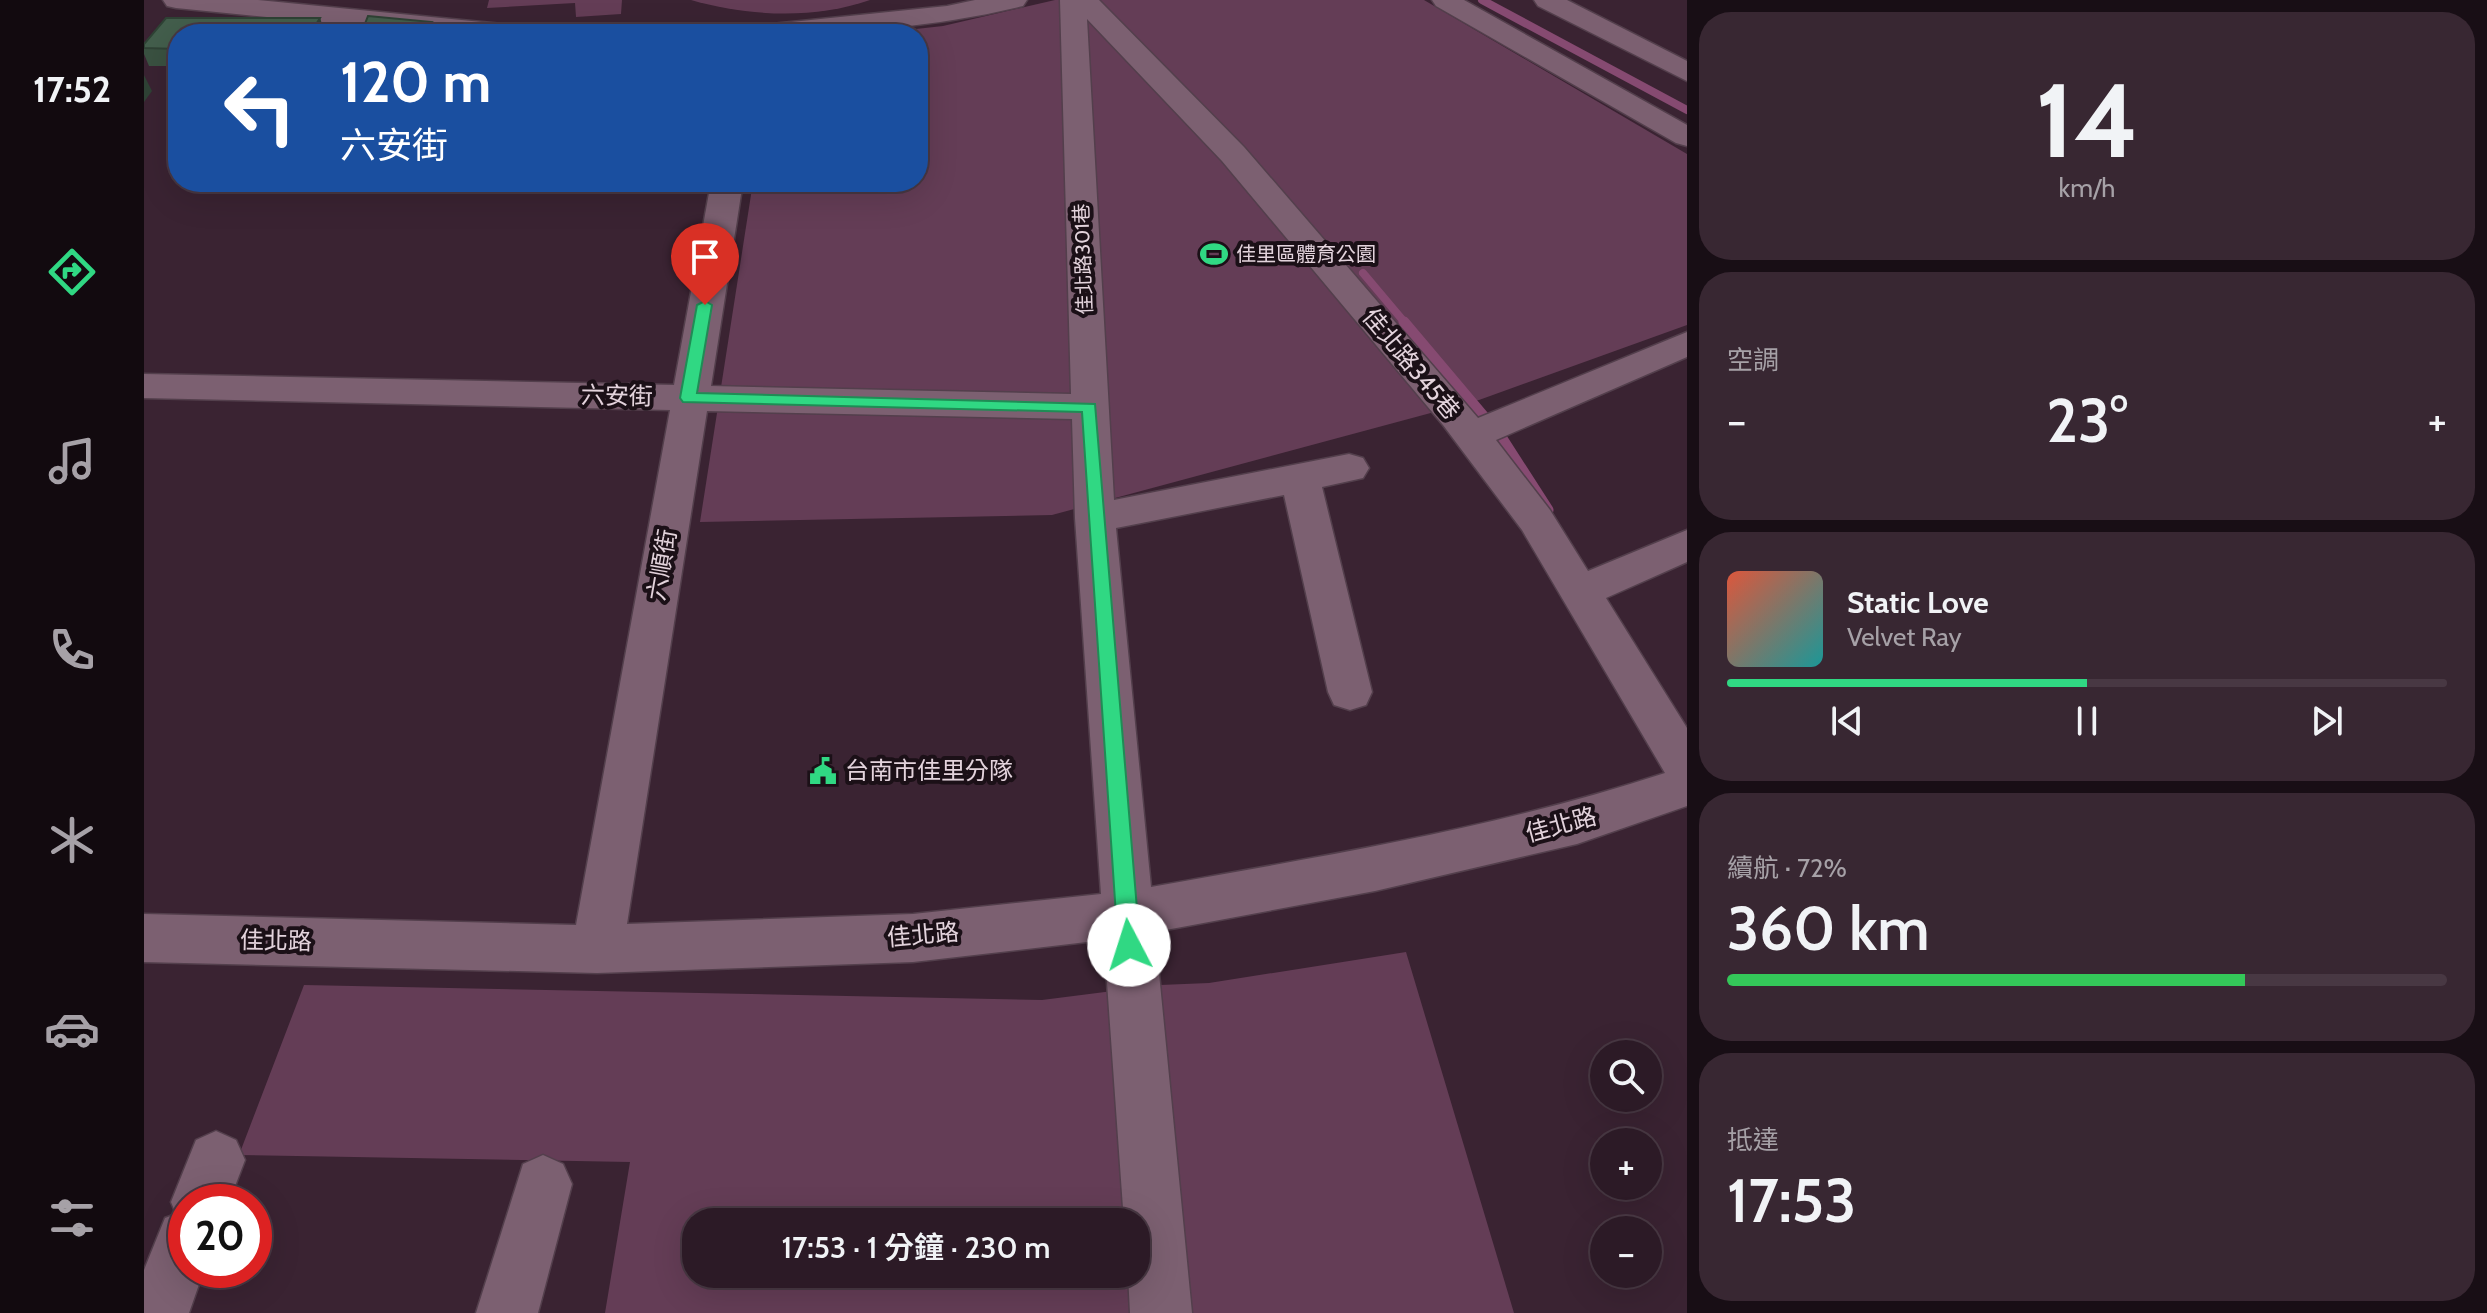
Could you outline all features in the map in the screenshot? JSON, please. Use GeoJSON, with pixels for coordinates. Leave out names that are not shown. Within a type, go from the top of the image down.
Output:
{"type":"FeatureCollection","features":[{"type":"Feature","properties":{"kind":"street"},"geometry":{"type":"LineString","coordinates":[[176,0],[421,24]]}},
{"type":"Feature","properties":{"kind":"street"},"geometry":{"type":"LineString","coordinates":[[850,24],[947,14],[1014,0]]}},
{"type":"Feature","properties":{"kind":"street","name":"佳北路301巷"},"geometry":{"type":"LineString","coordinates":[[1073,0],[1095,518],[1161,1313]]}},
{"type":"Feature","properties":{"kind":"street","name":"佳北路345巷"},"geometry":{"type":"LineString","coordinates":[[1084,0],[1233,154],[1471,436],[1536,520],[1687,768]]}},
{"type":"Feature","properties":{"kind":"street"},"geometry":{"type":"LineString","coordinates":[[1445,0],[1687,137]]}},
{"type":"Feature","properties":{"kind":"street"},"geometry":{"type":"LineString","coordinates":[[1556,2],[1687,72]]}},
{"type":"Feature","properties":{"kind":"street","name":"六順街"},"geometry":{"type":"LineString","coordinates":[[597,949],[725,192]]}},
{"type":"Feature","properties":{"kind":"street"},"geometry":{"type":"LineString","coordinates":[[1471,436],[1687,343]]}},
{"type":"Feature","properties":{"kind":"street","name":"六安街"},"geometry":{"type":"LineString","coordinates":[[144,386],[1089,407]]}},
{"type":"Feature","properties":{"kind":"street"},"geometry":{"type":"LineString","coordinates":[[1095,518],[1349,468]]}},
{"type":"Feature","properties":{"kind":"street"},"geometry":{"type":"LineString","coordinates":[[1300,478],[1350,692]]}},
{"type":"Feature","properties":{"kind":"street"},"geometry":{"type":"LineString","coordinates":[[1580,592],[1687,545]]}},
{"type":"Feature","properties":{"kind":"street","name":"佳北路"},"geometry":{"type":"LineString","coordinates":[[144,938],[597,949],[913,938],[1126,914],[1375,869],[1577,823],[1687,786]]}},
{"type":"Feature","properties":{"kind":"street"},"geometry":{"type":"LineString","coordinates":[[507,1313],[543,1184]]}},
{"type":"Feature","properties":{"kind":"street"},"geometry":{"type":"LineString","coordinates":[[158,1313],[168,1287]]}},
{"type":"Feature","properties":{"kind":"shaded area"},"geometry":{"type":"Polygon","coordinates":[[[489,0],[622,0],[621,14],[576,17],[575,3],[487,8],[489,0]]]}},
{"type":"Feature","properties":{"kind":"shaded area"},"geometry":{"type":"Polygon","coordinates":[[[691,0],[870,0],[826,11],[780,14],[735,10],[691,0]]]}},
{"type":"Feature","properties":{"kind":"shaded area","name":"佳里區體育公園"},"geometry":{"type":"Polygon","coordinates":[[[1055,0],[1424,0],[1687,154],[1687,325],[1479,400],[1052,515],[700,522],[751,192],[928,192],[928,28],[1055,0]]]}},
{"type":"Feature","properties":{"kind":"shaded area"},"geometry":{"type":"Polygon","coordinates":[[[1406,952],[1514,1313],[605,1313],[630,1162],[239,1155],[304,985],[1042,1000],[1160,985],[1209,983],[1406,952]]]}},
{"type":"Feature","properties":{"kind":"building"},"geometry":{"type":"Polygon","coordinates":[[[368,16],[432,22],[431,24],[365,24],[368,16]]]}},
{"type":"Feature","properties":{"kind":"building"},"geometry":{"type":"Polygon","coordinates":[[[166,18],[320,18],[316,24],[168,24],[168,49],[144,48],[166,18]]]}},
{"type":"Feature","properties":{"kind":"waterway"},"geometry":{"type":"LineString","coordinates":[[1482,0],[1687,110]]}},
{"type":"Feature","properties":{"kind":"waterway"},"geometry":{"type":"LineString","coordinates":[[1363,273],[1406,324]]}},
{"type":"Feature","properties":{"kind":"waterway"},"geometry":{"type":"LineString","coordinates":[[1404,322],[1501,437],[1548,510]]}},
{"type":"Feature","properties":{"kind":"place","name":"佳里區體育公園"},"geometry":{"type":"Point","coordinates":[1214,254]}},
{"type":"Feature","properties":{"kind":"place","name":"台南市佳里分隊"},"geometry":{"type":"Point","coordinates":[823,771]}},
{"type":"Feature","properties":{"kind":"route"},"geometry":{"type":"LineString","coordinates":[[705,305],[688,398],[1089,407],[1129,945]]}}]}
